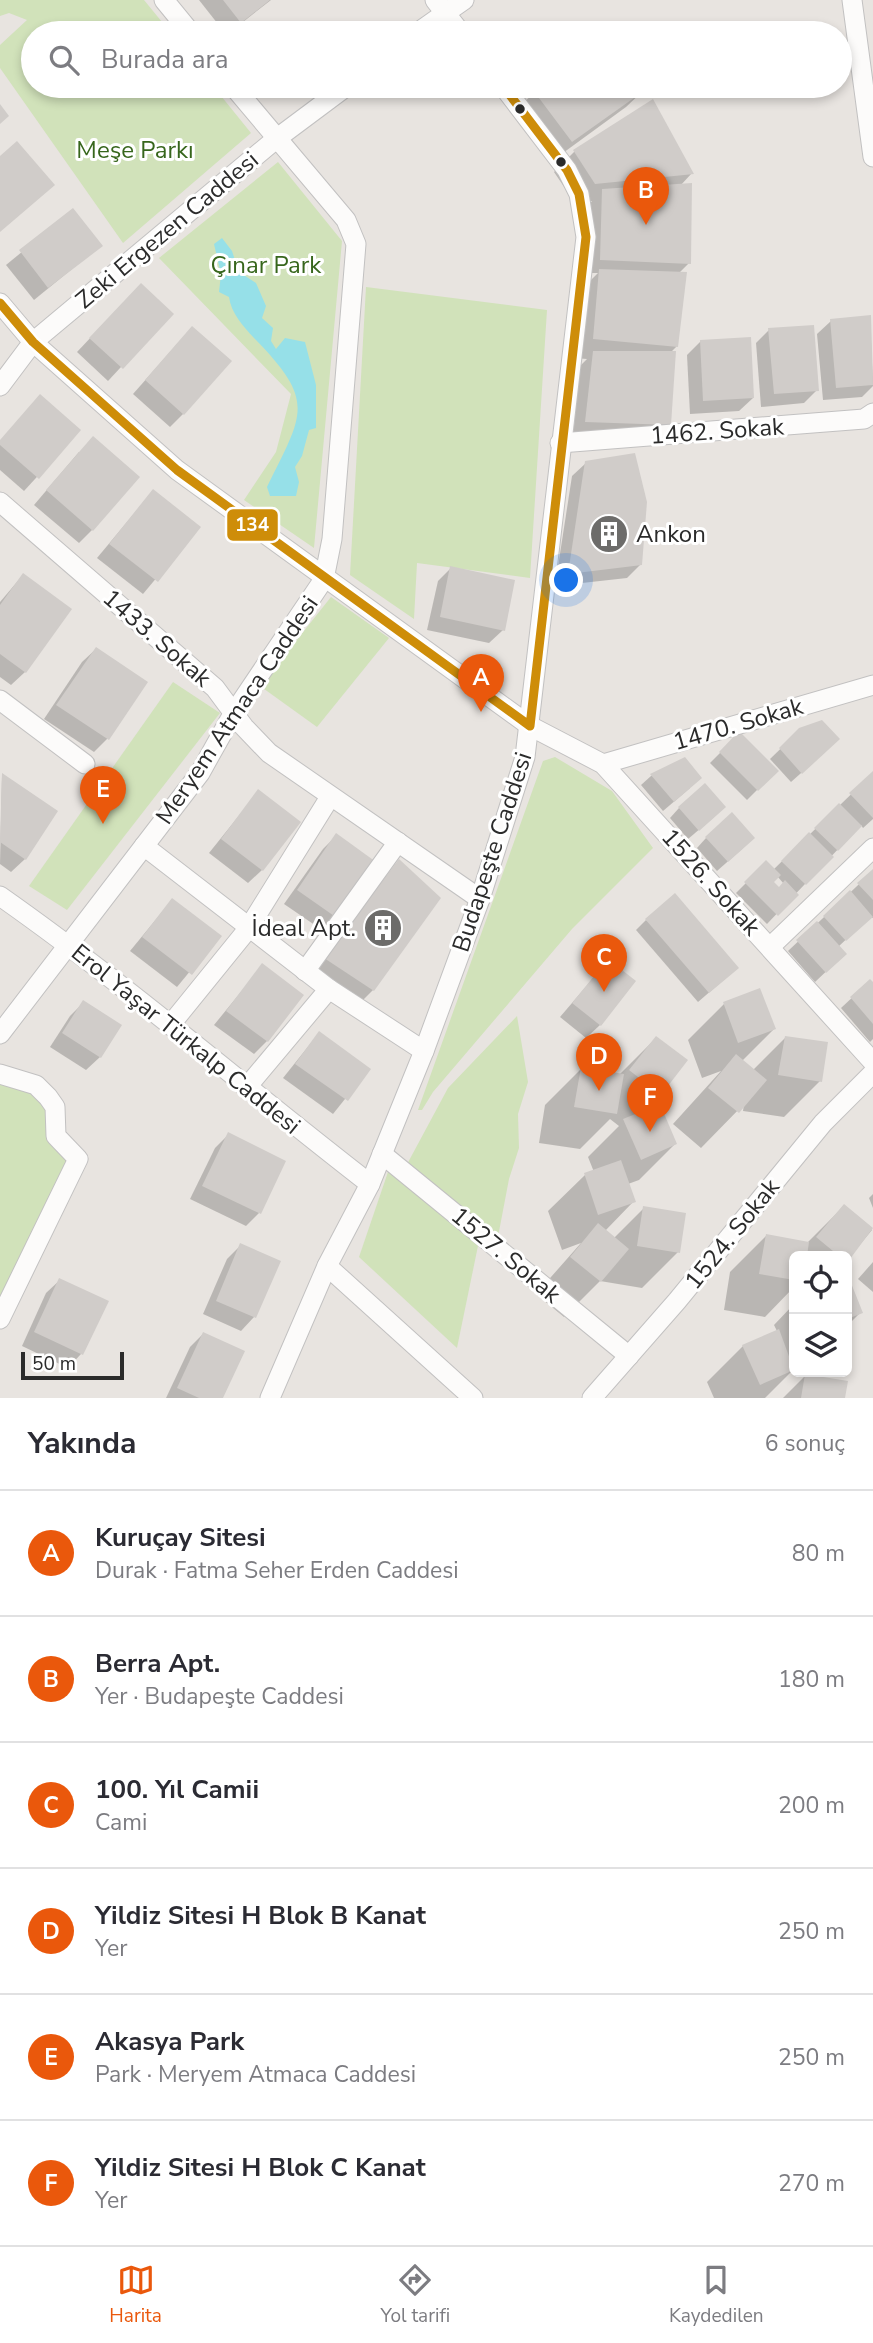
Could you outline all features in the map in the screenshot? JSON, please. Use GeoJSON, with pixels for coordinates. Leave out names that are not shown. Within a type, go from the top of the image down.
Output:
{"type":"FeatureCollection","features":[{"type":"Feature","properties":{"kind":"street"},"geometry":{"type":"LineString","coordinates":[[164,0],[181,21]]}},
{"type":"Feature","properties":{"kind":"street"},"geometry":{"type":"LineString","coordinates":[[428,21],[440,7],[464,0]]}},
{"type":"Feature","properties":{"kind":"street"},"geometry":{"type":"LineString","coordinates":[[852,0],[873,157]]}},
{"type":"Feature","properties":{"kind":"street"},"geometry":{"type":"LineString","coordinates":[[440,7],[451,21]]}},
{"type":"Feature","properties":{"kind":"street","name":"Meryem Atmaca Caddesi"},"geometry":{"type":"LineString","coordinates":[[0,1034],[200,773],[233,714],[324,579],[332,539],[356,244],[346,220],[243,98]]}},
{"type":"Feature","properties":{"kind":"street","name":"Zeki Ergezen Caddesi"},"geometry":{"type":"LineString","coordinates":[[0,386],[33,342],[276,139],[330,98]]}},
{"type":"Feature","properties":{"kind":"street","name":"Budapeşte Caddesi"},"geometry":{"type":"LineString","coordinates":[[270,1398],[327,1266],[370,1184],[424,1051],[480,899],[525,757],[586,237],[579,194],[555,153],[512,98]]}},
{"type":"Feature","properties":{"kind":"street","name":"1526. Sokak"},"geometry":{"type":"LineString","coordinates":[[0,303],[33,342],[168,463],[324,579],[530,726],[603,764],[873,1062]]}},
{"type":"Feature","properties":{"kind":"street","name":"1462. Sokak"},"geometry":{"type":"LineString","coordinates":[[560,443],[864,419],[873,413]]}},
{"type":"Feature","properties":{"kind":"street","name":"1433. Sokak"},"geometry":{"type":"LineString","coordinates":[[0,502],[215,688],[233,714],[269,753],[480,899]]}},
{"type":"Feature","properties":{"kind":"street","name":"1470. Sokak"},"geometry":{"type":"LineString","coordinates":[[603,764],[873,685]]}},
{"type":"Feature","properties":{"kind":"street"},"geometry":{"type":"LineString","coordinates":[[0,700],[85,764]]}},
{"type":"Feature","properties":{"kind":"street"},"geometry":{"type":"LineString","coordinates":[[171,1024],[248,929],[330,797]]}},
{"type":"Feature","properties":{"kind":"street"},"geometry":{"type":"LineString","coordinates":[[305,971],[398,842]]}},
{"type":"Feature","properties":{"kind":"street"},"geometry":{"type":"LineString","coordinates":[[144,846],[329,989],[424,1051]]}},
{"type":"Feature","properties":{"kind":"street"},"geometry":{"type":"LineString","coordinates":[[770,947],[873,848]]}},
{"type":"Feature","properties":{"kind":"street","name":"Erol Yaşar Türkalp Caddesi"},"geometry":{"type":"LineString","coordinates":[[0,896],[68,944],[171,1024],[246,1088],[370,1184]]}},
{"type":"Feature","properties":{"kind":"street"},"geometry":{"type":"LineString","coordinates":[[246,1088],[329,989]]}},
{"type":"Feature","properties":{"kind":"street","name":"1524. Sokak"},"geometry":{"type":"LineString","coordinates":[[592,1398],[823,1123],[873,1073]]}},
{"type":"Feature","properties":{"kind":"street"},"geometry":{"type":"LineString","coordinates":[[0,1074],[36,1085],[48,1097],[55,1107],[56,1136],[78,1159],[0,1319]]}},
{"type":"Feature","properties":{"kind":"street","name":"1527. Sokak"},"geometry":{"type":"LineString","coordinates":[[382,1154],[629,1356]]}},
{"type":"Feature","properties":{"kind":"street"},"geometry":{"type":"LineString","coordinates":[[327,1266],[473,1398]]}},
{"type":"Feature","properties":{"kind":"green space","name":"Meşe Parkı"},"geometry":{"type":"Polygon","coordinates":[[[0,0],[144,0],[161,21],[26,21],[9,13],[0,16],[0,0]]]}},
{"type":"Feature","properties":{"kind":"green space","name":"Meşe Parkı"},"geometry":{"type":"Polygon","coordinates":[[[21,26],[21,98],[0,68],[0,45],[21,26]]]}},
{"type":"Feature","properties":{"kind":"green space","name":"Meşe Parkı"},"geometry":{"type":"Polygon","coordinates":[[[21,98],[223,98],[251,133],[123,243],[21,98]]]}},
{"type":"Feature","properties":{"kind":"green space","name":"Çınar Park"},"geometry":{"type":"Polygon","coordinates":[[[278,162],[342,241],[314,548],[244,500],[276,452],[291,394],[159,258],[278,162]]]}},
{"type":"Feature","properties":{"kind":"green space"},"geometry":{"type":"Polygon","coordinates":[[[366,287],[547,310],[530,578],[417,563],[414,619],[350,575],[366,287]]]}},
{"type":"Feature","properties":{"kind":"green space"},"geometry":{"type":"Polygon","coordinates":[[[331,597],[389,638],[317,727],[260,686],[331,597]]]}},
{"type":"Feature","properties":{"kind":"green space"},"geometry":{"type":"Polygon","coordinates":[[[173,682],[220,713],[67,910],[29,886],[173,682]]]}},
{"type":"Feature","properties":{"kind":"green space"},"geometry":{"type":"Polygon","coordinates":[[[555,757],[612,791],[653,848],[572,929],[433,1092],[422,1110],[418,1110],[543,761],[555,757]]]}},
{"type":"Feature","properties":{"kind":"green space"},"geometry":{"type":"Polygon","coordinates":[[[517,1016],[528,1082],[518,1114],[519,1148],[509,1179],[497,1242],[405,1168],[448,1088],[517,1016]]]}},
{"type":"Feature","properties":{"kind":"green space"},"geometry":{"type":"Polygon","coordinates":[[[0,1080],[34,1090],[50,1110],[71,1161],[0,1308],[0,1080]]]}},
{"type":"Feature","properties":{"kind":"green space"},"geometry":{"type":"Polygon","coordinates":[[[389,1169],[479,1241],[457,1348],[359,1257],[389,1169]]]}},
{"type":"Feature","properties":{"kind":"water"},"geometry":{"type":"Polygon","coordinates":[[[222,238],[232,251],[239,272],[256,283],[266,306],[262,318],[273,328],[271,341],[276,349],[285,338],[305,342],[316,385],[316,428],[309,430],[302,456],[295,467],[299,482],[296,496],[270,496],[267,487],[295,424],[298,409],[295,394],[288,378],[238,319],[229,297],[219,292],[221,274],[214,244],[222,238]]]}},
{"type":"Feature","properties":{"kind":"building"},"geometry":{"type":"Polygon","coordinates":[[[223,0],[270,0],[244,21],[239,21],[223,0]]]}},
{"type":"Feature","properties":{"kind":"building"},"geometry":{"type":"Polygon","coordinates":[[[539,98],[634,98],[572,142],[539,98]]]}},
{"type":"Feature","properties":{"kind":"building"},"geometry":{"type":"Polygon","coordinates":[[[653,99],[694,174],[595,184],[573,150],[653,99]]]}},
{"type":"Feature","properties":{"kind":"building"},"geometry":{"type":"Polygon","coordinates":[[[0,104],[9,116],[0,124],[0,104]]]}},
{"type":"Feature","properties":{"kind":"building"},"geometry":{"type":"Polygon","coordinates":[[[17,141],[55,185],[0,232],[0,156],[17,141]]]}},
{"type":"Feature","properties":{"kind":"building"},"geometry":{"type":"Polygon","coordinates":[[[692,183],[691,264],[600,260],[602,189],[692,183]]]}},
{"type":"Feature","properties":{"kind":"building"},"geometry":{"type":"Polygon","coordinates":[[[73,208],[103,246],[48,288],[19,250],[73,208]]]}},
{"type":"Feature","properties":{"kind":"building"},"geometry":{"type":"Polygon","coordinates":[[[599,269],[687,272],[678,347],[593,339],[599,269]]]}},
{"type":"Feature","properties":{"kind":"building"},"geometry":{"type":"Polygon","coordinates":[[[141,283],[174,314],[123,369],[89,338],[141,283]]]}},
{"type":"Feature","properties":{"kind":"building"},"geometry":{"type":"Polygon","coordinates":[[[871,315],[873,385],[836,388],[830,319],[871,315]]]}},
{"type":"Feature","properties":{"kind":"building"},"geometry":{"type":"Polygon","coordinates":[[[814,325],[819,391],[774,394],[768,328],[814,325]]]}},
{"type":"Feature","properties":{"kind":"building"},"geometry":{"type":"Polygon","coordinates":[[[192,326],[232,361],[184,415],[145,380],[192,326]]]}},
{"type":"Feature","properties":{"kind":"building"},"geometry":{"type":"Polygon","coordinates":[[[751,337],[754,398],[703,401],[700,340],[751,337]]]}},
{"type":"Feature","properties":{"kind":"building"},"geometry":{"type":"Polygon","coordinates":[[[593,351],[676,351],[671,425],[585,422],[593,351]]]}},
{"type":"Feature","properties":{"kind":"building"},"geometry":{"type":"Polygon","coordinates":[[[40,394],[81,430],[39,479],[0,445],[0,440],[40,394]]]}},
{"type":"Feature","properties":{"kind":"building"},"geometry":{"type":"Polygon","coordinates":[[[93,436],[140,477],[93,531],[46,490],[93,436]]]}},
{"type":"Feature","properties":{"kind":"building","name":"Ankon"},"geometry":{"type":"Polygon","coordinates":[[[635,453],[647,502],[642,565],[568,574],[585,461],[635,453]]]}},
{"type":"Feature","properties":{"kind":"building"},"geometry":{"type":"Polygon","coordinates":[[[153,489],[201,527],[158,582],[109,544],[153,489]]]}},
{"type":"Feature","properties":{"kind":"building"},"geometry":{"type":"Polygon","coordinates":[[[450,566],[515,580],[505,631],[440,617],[450,566]]]}},
{"type":"Feature","properties":{"kind":"building"},"geometry":{"type":"Polygon","coordinates":[[[23,573],[72,609],[26,673],[0,654],[0,605],[23,573]]]}},
{"type":"Feature","properties":{"kind":"building"},"geometry":{"type":"Polygon","coordinates":[[[96,647],[148,682],[109,740],[56,705],[96,647]]]}},
{"type":"Feature","properties":{"kind":"building"},"geometry":{"type":"Polygon","coordinates":[[[822,720],[840,739],[802,774],[779,748],[799,728],[822,720]]]}},
{"type":"Feature","properties":{"kind":"building"},"geometry":{"type":"Polygon","coordinates":[[[739,731],[779,771],[758,791],[719,752],[739,731]]]}},
{"type":"Feature","properties":{"kind":"building"},"geometry":{"type":"Polygon","coordinates":[[[685,757],[702,778],[674,802],[650,774],[685,757]]]}},
{"type":"Feature","properties":{"kind":"building"},"geometry":{"type":"Polygon","coordinates":[[[873,771],[873,818],[849,793],[873,771]]]}},
{"type":"Feature","properties":{"kind":"building"},"geometry":{"type":"Polygon","coordinates":[[[2,773],[58,811],[26,860],[0,842],[2,773]]]}},
{"type":"Feature","properties":{"kind":"building"},"geometry":{"type":"Polygon","coordinates":[[[705,783],[726,807],[699,831],[678,807],[705,783]]]}},
{"type":"Feature","properties":{"kind":"building"},"geometry":{"type":"Polygon","coordinates":[[[258,789],[301,822],[263,871],[221,839],[258,789]]]}},
{"type":"Feature","properties":{"kind":"building"},"geometry":{"type":"Polygon","coordinates":[[[839,803],[862,826],[838,851],[814,828],[839,803]]]}},
{"type":"Feature","properties":{"kind":"building"},"geometry":{"type":"Polygon","coordinates":[[[732,812],[755,838],[728,862],[705,837],[732,812]]]}},
{"type":"Feature","properties":{"kind":"building"},"geometry":{"type":"Polygon","coordinates":[[[809,832],[834,857],[806,885],[781,861],[809,832]]]}},
{"type":"Feature","properties":{"kind":"building"},"geometry":{"type":"Polygon","coordinates":[[[336,833],[376,862],[337,918],[297,890],[336,833]]]}},
{"type":"Feature","properties":{"kind":"building","name":"İdeal Apt."},"geometry":{"type":"Polygon","coordinates":[[[399,859],[441,898],[374,991],[324,958],[399,859]]]}},
{"type":"Feature","properties":{"kind":"building"},"geometry":{"type":"Polygon","coordinates":[[[766,860],[781,875],[774,882],[779,887],[785,880],[799,895],[778,916],[744,882],[766,860]]]}},
{"type":"Feature","properties":{"kind":"building"},"geometry":{"type":"Polygon","coordinates":[[[873,869],[873,900],[857,883],[873,869]]]}},
{"type":"Feature","properties":{"kind":"building"},"geometry":{"type":"Polygon","coordinates":[[[850,890],[873,917],[846,941],[823,916],[850,890]]]}},
{"type":"Feature","properties":{"kind":"building"},"geometry":{"type":"Polygon","coordinates":[[[675,893],[739,968],[709,993],[645,919],[675,893]]]}},
{"type":"Feature","properties":{"kind":"building"},"geometry":{"type":"Polygon","coordinates":[[[172,898],[222,936],[192,975],[142,937],[172,898]]]}},
{"type":"Feature","properties":{"kind":"building"},"geometry":{"type":"Polygon","coordinates":[[[817,921],[847,954],[826,973],[796,940],[817,921]]]}},
{"type":"Feature","properties":{"kind":"building"},"geometry":{"type":"Polygon","coordinates":[[[608,959],[636,981],[601,1026],[572,1003],[608,959]]]}},
{"type":"Feature","properties":{"kind":"building"},"geometry":{"type":"Polygon","coordinates":[[[262,963],[304,995],[268,1042],[226,1011],[262,963]]]}},
{"type":"Feature","properties":{"kind":"building"},"geometry":{"type":"Polygon","coordinates":[[[870,979],[873,982],[873,1024],[850,997],[870,979]]]}},
{"type":"Feature","properties":{"kind":"building"},"geometry":{"type":"Polygon","coordinates":[[[760,988],[776,1029],[738,1043],[723,1002],[760,988]]]}},
{"type":"Feature","properties":{"kind":"building"},"geometry":{"type":"Polygon","coordinates":[[[83,1000],[122,1025],[101,1058],[62,1033],[83,1000]]]}},
{"type":"Feature","properties":{"kind":"building"},"geometry":{"type":"Polygon","coordinates":[[[319,1031],[371,1069],[348,1101],[295,1064],[319,1031]]]}},
{"type":"Feature","properties":{"kind":"building"},"geometry":{"type":"Polygon","coordinates":[[[656,1036],[688,1060],[661,1095],[629,1070],[656,1036]]]}},
{"type":"Feature","properties":{"kind":"building"},"geometry":{"type":"Polygon","coordinates":[[[785,1036],[828,1042],[822,1082],[778,1075],[785,1036]]]}},
{"type":"Feature","properties":{"kind":"building"},"geometry":{"type":"Polygon","coordinates":[[[736,1054],[767,1080],[739,1113],[708,1088],[736,1054]]]}},
{"type":"Feature","properties":{"kind":"building"},"geometry":{"type":"Polygon","coordinates":[[[581,1067],[624,1074],[617,1114],[574,1107],[581,1067]]]}},
{"type":"Feature","properties":{"kind":"building"},"geometry":{"type":"Polygon","coordinates":[[[660,1104],[677,1144],[641,1160],[623,1119],[660,1104]]]}},
{"type":"Feature","properties":{"kind":"building"},"geometry":{"type":"Polygon","coordinates":[[[228,1132],[286,1161],[261,1214],[202,1186],[228,1132]]]}},
{"type":"Feature","properties":{"kind":"building"},"geometry":{"type":"Polygon","coordinates":[[[621,1160],[636,1202],[598,1215],[584,1173],[621,1160]]]}},
{"type":"Feature","properties":{"kind":"building"},"geometry":{"type":"Polygon","coordinates":[[[844,1204],[873,1228],[852,1256],[852,1251],[833,1251],[816,1237],[844,1204]]]}},
{"type":"Feature","properties":{"kind":"building"},"geometry":{"type":"Polygon","coordinates":[[[643,1206],[686,1213],[680,1253],[637,1246],[643,1206]]]}},
{"type":"Feature","properties":{"kind":"building"},"geometry":{"type":"Polygon","coordinates":[[[598,1223],[629,1249],[601,1282],[570,1257],[598,1223]]]}},
{"type":"Feature","properties":{"kind":"building"},"geometry":{"type":"Polygon","coordinates":[[[766,1234],[809,1242],[808,1251],[789,1251],[789,1279],[759,1274],[766,1234]]]}},
{"type":"Feature","properties":{"kind":"building"},"geometry":{"type":"Polygon","coordinates":[[[240,1243],[281,1261],[256,1318],[216,1301],[240,1243]]]}},
{"type":"Feature","properties":{"kind":"building"},"geometry":{"type":"Polygon","coordinates":[[[59,1278],[109,1301],[83,1355],[34,1332],[59,1278]]]}},
{"type":"Feature","properties":{"kind":"building"},"geometry":{"type":"Polygon","coordinates":[[[852,1286],[863,1313],[852,1317],[852,1286]]]}},
{"type":"Feature","properties":{"kind":"building"},"geometry":{"type":"Polygon","coordinates":[[[779,1329],[789,1356],[789,1372],[760,1385],[742,1345],[779,1329]]]}},
{"type":"Feature","properties":{"kind":"building"},"geometry":{"type":"Polygon","coordinates":[[[203,1332],[245,1351],[223,1398],[199,1398],[177,1388],[203,1332]]]}},
{"type":"Feature","properties":{"kind":"building"},"geometry":{"type":"Polygon","coordinates":[[[804,1377],[848,1381],[845,1398],[801,1398],[804,1377]]]}},
{"type":"Feature","properties":{"kind":"transit line","name":"134"},"geometry":{"type":"LineString","coordinates":[[0,303],[33,342],[177,470],[530,726],[586,237],[579,194],[567,170],[512,98]]}},
{"type":"Feature","properties":{"kind":"place","name":"Berra Apt."},"geometry":{"type":"Point","coordinates":[646,225]}},
{"type":"Feature","properties":{"kind":"place","name":"Ankon"},"geometry":{"type":"Point","coordinates":[609,534]}},
{"type":"Feature","properties":{"kind":"place","name":"Kuruçay Sitesi"},"geometry":{"type":"Point","coordinates":[481,712]}},
{"type":"Feature","properties":{"kind":"place","name":"Akasya Park"},"geometry":{"type":"Point","coordinates":[103,824]}},
{"type":"Feature","properties":{"kind":"place","name":"İdeal Apt."},"geometry":{"type":"Point","coordinates":[383,928]}},
{"type":"Feature","properties":{"kind":"place","name":"100. Yıl Camii"},"geometry":{"type":"Point","coordinates":[604,992]}},
{"type":"Feature","properties":{"kind":"place","name":"Yildiz Sitesi H Blok B Kanat"},"geometry":{"type":"Point","coordinates":[599,1091]}},
{"type":"Feature","properties":{"kind":"place","name":"Yildiz Sitesi H Blok C Kanat"},"geometry":{"type":"Point","coordinates":[650,1132]}}]}
